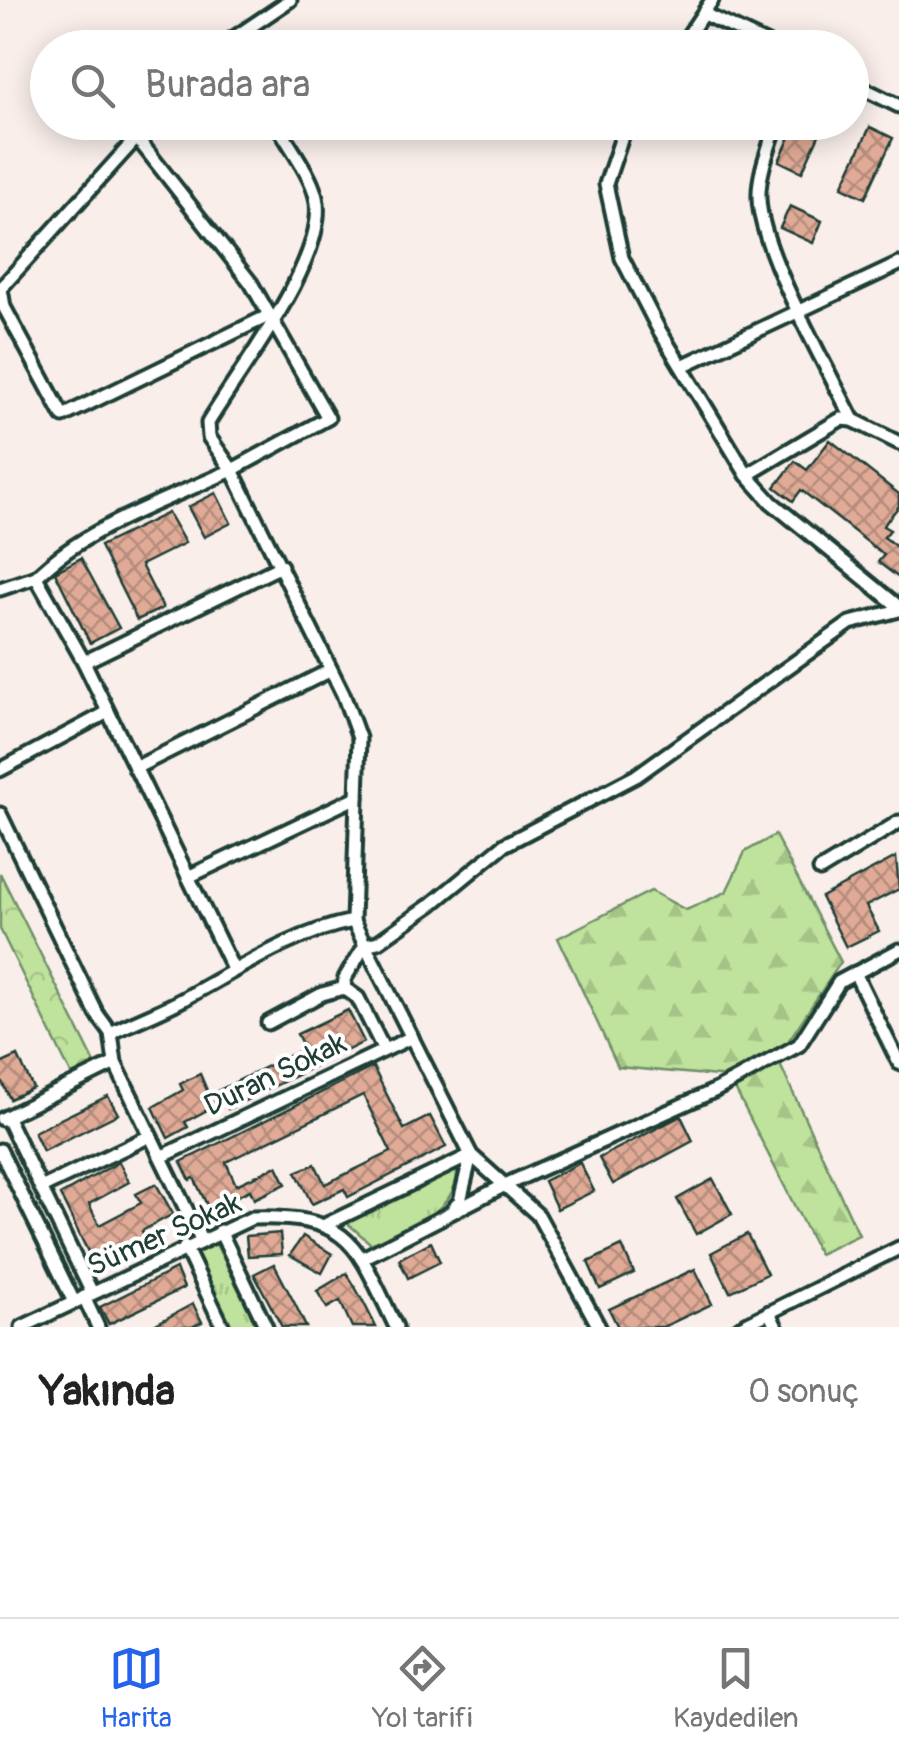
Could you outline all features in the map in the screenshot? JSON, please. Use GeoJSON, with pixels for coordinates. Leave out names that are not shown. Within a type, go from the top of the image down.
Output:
{"type":"FeatureCollection","features":[{"type":"Feature","properties":{"kind":"street"},"geometry":{"type":"LineString","coordinates":[[253,30],[290,0]]}},
{"type":"Feature","properties":{"kind":"street"},"geometry":{"type":"LineString","coordinates":[[693,30],[712,0]]}},
{"type":"Feature","properties":{"kind":"street"},"geometry":{"type":"LineString","coordinates":[[704,14],[738,30]]}},
{"type":"Feature","properties":{"kind":"street"},"geometry":{"type":"LineString","coordinates":[[869,91],[899,106]]}},
{"type":"Feature","properties":{"kind":"street"},"geometry":{"type":"LineString","coordinates":[[135,140],[0,289],[4,307],[63,416],[272,319]]}},
{"type":"Feature","properties":{"kind":"street"},"geometry":{"type":"LineString","coordinates":[[0,589],[36,577],[53,560],[101,530],[232,470],[328,418],[251,283],[139,140]]}},
{"type":"Feature","properties":{"kind":"street"},"geometry":{"type":"LineString","coordinates":[[286,140],[316,194],[314,237],[272,319],[208,423],[210,437],[232,470],[280,566],[331,670],[358,738],[353,921],[471,1154],[538,1215],[599,1327]]}},
{"type":"Feature","properties":{"kind":"street"},"geometry":{"type":"LineString","coordinates":[[620,140],[606,184],[622,258],[682,366],[747,475],[771,502],[899,608]]}},
{"type":"Feature","properties":{"kind":"street"},"geometry":{"type":"LineString","coordinates":[[772,140],[758,196],[761,220],[800,312],[854,420]]}},
{"type":"Feature","properties":{"kind":"street"},"geometry":{"type":"LineString","coordinates":[[682,366],[899,264]]}},
{"type":"Feature","properties":{"kind":"street"},"geometry":{"type":"LineString","coordinates":[[747,475],[841,419],[854,420],[899,443]]}},
{"type":"Feature","properties":{"kind":"street"},"geometry":{"type":"LineString","coordinates":[[84,662],[280,566]]}},
{"type":"Feature","properties":{"kind":"street"},"geometry":{"type":"LineString","coordinates":[[36,577],[84,662],[233,969]]}},
{"type":"Feature","properties":{"kind":"street"},"geometry":{"type":"LineString","coordinates":[[344,988],[345,978],[365,945],[378,942],[432,904],[504,845],[636,776],[850,623],[899,608]]}},
{"type":"Feature","properties":{"kind":"street"},"geometry":{"type":"LineString","coordinates":[[135,768],[331,670]]}},
{"type":"Feature","properties":{"kind":"street"},"geometry":{"type":"LineString","coordinates":[[0,770],[108,712]]}},
{"type":"Feature","properties":{"kind":"street"},"geometry":{"type":"LineString","coordinates":[[188,878],[357,797]]}},
{"type":"Feature","properties":{"kind":"street"},"geometry":{"type":"LineString","coordinates":[[0,814],[97,1014],[111,1033],[115,1063],[201,1240]]}},
{"type":"Feature","properties":{"kind":"street"},"geometry":{"type":"LineString","coordinates":[[820,870],[899,822]]}},
{"type":"Feature","properties":{"kind":"street"},"geometry":{"type":"LineString","coordinates":[[111,1033],[185,999],[233,969],[334,924],[353,921]]}},
{"type":"Feature","properties":{"kind":"street"},"geometry":{"type":"LineString","coordinates":[[363,1258],[505,1185],[716,1090],[799,1045],[839,982],[899,950]]}},
{"type":"Feature","properties":{"kind":"street"},"geometry":{"type":"LineString","coordinates":[[855,973],[899,1063]]}},
{"type":"Feature","properties":{"kind":"street"},"geometry":{"type":"LineString","coordinates":[[268,1023],[322,994],[344,988]]}},
{"type":"Feature","properties":{"kind":"street"},"geometry":{"type":"LineString","coordinates":[[344,988],[358,998],[383,1048]]}},
{"type":"Feature","properties":{"kind":"street","name":"Duran Sokak"},"geometry":{"type":"LineString","coordinates":[[161,1158],[383,1048],[412,1038]]}},
{"type":"Feature","properties":{"kind":"street"},"geometry":{"type":"LineString","coordinates":[[83,1297],[41,1188],[4,1119],[115,1063]]}},
{"type":"Feature","properties":{"kind":"street"},"geometry":{"type":"LineString","coordinates":[[41,1188],[150,1136]]}},
{"type":"Feature","properties":{"kind":"street"},"geometry":{"type":"LineString","coordinates":[[0,1150],[98,1327]]}},
{"type":"Feature","properties":{"kind":"street"},"geometry":{"type":"LineString","coordinates":[[452,1212],[460,1200],[471,1154]]}},
{"type":"Feature","properties":{"kind":"street"},"geometry":{"type":"LineString","coordinates":[[396,1327],[363,1258],[327,1224],[471,1154]]}},
{"type":"Feature","properties":{"kind":"street","name":"Sümer Sokak"},"geometry":{"type":"LineString","coordinates":[[22,1327],[252,1218],[292,1217],[327,1224]]}},
{"type":"Feature","properties":{"kind":"street"},"geometry":{"type":"LineString","coordinates":[[220,1232],[266,1327]]}},
{"type":"Feature","properties":{"kind":"street"},"geometry":{"type":"LineString","coordinates":[[185,1248],[223,1327]]}},
{"type":"Feature","properties":{"kind":"street"},"geometry":{"type":"LineString","coordinates":[[740,1327],[899,1248]]}},
{"type":"Feature","properties":{"kind":"street"},"geometry":{"type":"LineString","coordinates":[[769,1312],[776,1327]]}},
{"type":"Feature","properties":{"kind":"street"},"geometry":{"type":"LineString","coordinates":[[50,1313],[57,1327]]}},
{"type":"Feature","properties":{"kind":"green space"},"geometry":{"type":"Polygon","coordinates":[[[775,835],[841,962],[777,1058],[859,1235],[819,1254],[729,1077],[618,1067],[558,938],[651,891],[686,910],[726,892],[745,852],[775,835]]]}},
{"type":"Feature","properties":{"kind":"green space"},"geometry":{"type":"Polygon","coordinates":[[[0,873],[95,1063],[72,1076],[0,929],[0,873]]]}},
{"type":"Feature","properties":{"kind":"green space"},"geometry":{"type":"Polygon","coordinates":[[[457,1167],[450,1196],[415,1224],[371,1244],[345,1221],[457,1167]]]}},
{"type":"Feature","properties":{"kind":"green space"},"geometry":{"type":"Polygon","coordinates":[[[215,1242],[257,1327],[229,1327],[193,1253],[215,1242]]]}},
{"type":"Feature","properties":{"kind":"building"},"geometry":{"type":"Polygon","coordinates":[[[869,129],[893,138],[865,198],[842,187],[864,140],[869,140],[869,129]]]}},
{"type":"Feature","properties":{"kind":"building"},"geometry":{"type":"Polygon","coordinates":[[[789,140],[817,140],[802,172],[779,161],[789,140]]]}},
{"type":"Feature","properties":{"kind":"building"},"geometry":{"type":"Polygon","coordinates":[[[790,206],[822,221],[813,243],[780,228],[790,206]]]}},
{"type":"Feature","properties":{"kind":"building"},"geometry":{"type":"Polygon","coordinates":[[[830,440],[899,494],[899,506],[883,526],[890,530],[884,537],[899,549],[899,578],[878,562],[884,555],[801,490],[793,501],[775,487],[795,461],[807,470],[830,440]]]}},
{"type":"Feature","properties":{"kind":"building"},"geometry":{"type":"Polygon","coordinates":[[[216,493],[231,523],[204,537],[188,507],[216,493]]]}},
{"type":"Feature","properties":{"kind":"building"},"geometry":{"type":"Polygon","coordinates":[[[168,513],[185,543],[141,565],[163,608],[137,620],[100,546],[168,513]]]}},
{"type":"Feature","properties":{"kind":"building"},"geometry":{"type":"Polygon","coordinates":[[[81,558],[119,628],[90,643],[55,572],[81,558]]]}},
{"type":"Feature","properties":{"kind":"building"},"geometry":{"type":"Polygon","coordinates":[[[896,857],[899,889],[866,906],[879,931],[846,947],[821,897],[896,857]]]}},
{"type":"Feature","properties":{"kind":"building"},"geometry":{"type":"Polygon","coordinates":[[[348,1010],[364,1042],[228,1109],[224,1101],[185,1122],[188,1127],[168,1138],[153,1107],[183,1090],[180,1084],[200,1074],[209,1095],[304,1048],[297,1034],[348,1010]]]}},
{"type":"Feature","properties":{"kind":"building"},"geometry":{"type":"Polygon","coordinates":[[[18,1056],[33,1088],[10,1099],[0,1078],[0,1064],[18,1056]]]}},
{"type":"Feature","properties":{"kind":"building"},"geometry":{"type":"Polygon","coordinates":[[[373,1067],[404,1129],[430,1116],[446,1147],[348,1197],[344,1189],[312,1204],[296,1172],[315,1164],[325,1184],[391,1152],[363,1095],[226,1162],[236,1185],[277,1166],[286,1184],[254,1199],[250,1190],[209,1209],[181,1162],[373,1067]]]}},
{"type":"Feature","properties":{"kind":"building"},"geometry":{"type":"Polygon","coordinates":[[[108,1096],[118,1114],[43,1151],[34,1132],[108,1096]]]}},
{"type":"Feature","properties":{"kind":"building"},"geometry":{"type":"Polygon","coordinates":[[[681,1116],[693,1141],[613,1184],[599,1158],[681,1116]]]}},
{"type":"Feature","properties":{"kind":"building"},"geometry":{"type":"Polygon","coordinates":[[[119,1162],[129,1182],[89,1204],[99,1225],[141,1203],[136,1194],[156,1184],[173,1214],[142,1231],[146,1240],[95,1266],[60,1195],[119,1162]]]}},
{"type":"Feature","properties":{"kind":"building"},"geometry":{"type":"Polygon","coordinates":[[[580,1163],[594,1191],[557,1209],[544,1181],[580,1163]]]}},
{"type":"Feature","properties":{"kind":"building"},"geometry":{"type":"Polygon","coordinates":[[[713,1179],[732,1214],[696,1234],[677,1199],[713,1179]]]}},
{"type":"Feature","properties":{"kind":"building"},"geometry":{"type":"Polygon","coordinates":[[[280,1233],[282,1254],[248,1256],[246,1236],[280,1233]]]}},
{"type":"Feature","properties":{"kind":"building"},"geometry":{"type":"Polygon","coordinates":[[[747,1234],[767,1274],[730,1292],[711,1253],[747,1234]]]}},
{"type":"Feature","properties":{"kind":"building"},"geometry":{"type":"Polygon","coordinates":[[[303,1236],[332,1254],[322,1273],[290,1255],[303,1236]]]}},
{"type":"Feature","properties":{"kind":"building"},"geometry":{"type":"Polygon","coordinates":[[[431,1242],[440,1262],[408,1278],[399,1259],[431,1242]]]}},
{"type":"Feature","properties":{"kind":"building"},"geometry":{"type":"Polygon","coordinates":[[[622,1246],[634,1273],[600,1289],[588,1262],[622,1246]]]}},
{"type":"Feature","properties":{"kind":"building"},"geometry":{"type":"Polygon","coordinates":[[[274,1264],[306,1327],[282,1327],[254,1274],[274,1264]]]}},
{"type":"Feature","properties":{"kind":"building"},"geometry":{"type":"Polygon","coordinates":[[[176,1269],[184,1288],[109,1324],[100,1307],[176,1269]]]}},
{"type":"Feature","properties":{"kind":"building"},"geometry":{"type":"Polygon","coordinates":[[[695,1269],[712,1304],[663,1327],[618,1327],[609,1309],[695,1269]]]}},
{"type":"Feature","properties":{"kind":"building"},"geometry":{"type":"Polygon","coordinates":[[[347,1273],[376,1327],[352,1327],[340,1301],[327,1308],[317,1291],[347,1273]]]}},
{"type":"Feature","properties":{"kind":"building"},"geometry":{"type":"Polygon","coordinates":[[[193,1304],[202,1322],[192,1327],[150,1327],[193,1304]]]}}]}
